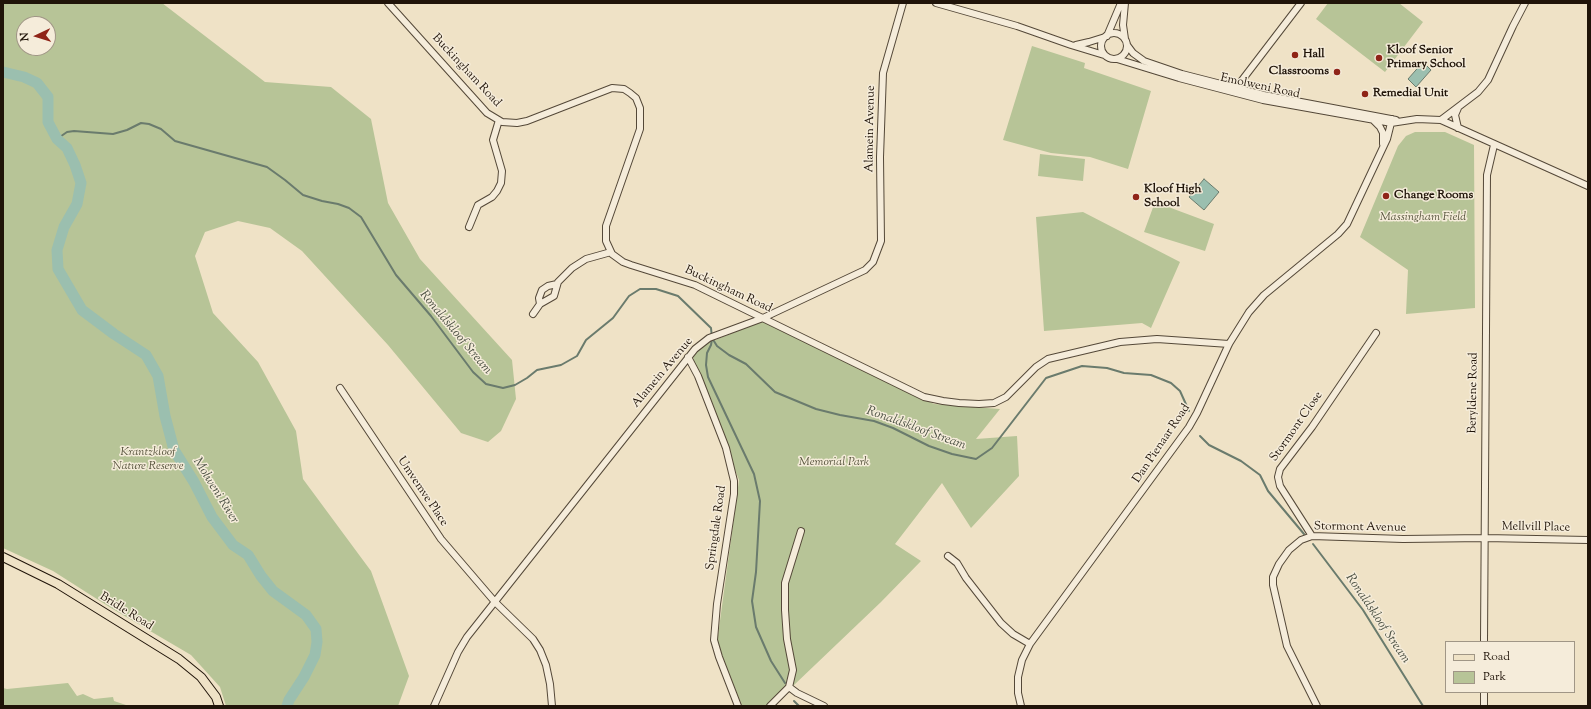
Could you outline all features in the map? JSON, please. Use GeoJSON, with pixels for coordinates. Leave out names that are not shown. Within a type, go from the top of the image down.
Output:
{"type":"FeatureCollection","features":[{"type":"Feature","properties":{"kind":"main road","name":"Bridle Road"},"geometry":{"type":"LineString","coordinates":[[3,557],[58,584],[179,659],[201,677],[216,697],[219,706]]}},
{"type":"Feature","properties":{"kind":"street","name":"Buckingham Road"},"geometry":{"type":"LineString","coordinates":[[388,3],[487,113],[499,120],[508,123],[527,121],[612,88],[624,89],[636,98],[640,108],[640,129],[606,226],[605,237],[611,252],[623,262],[685,280],[924,397],[943,401],[979,404],[994,403],[1006,397],[1036,367],[1048,359],[1120,342],[1150,339],[1229,344]]}},
{"type":"Feature","properties":{"kind":"street","name":"Alamein Avenue"},"geometry":{"type":"LineString","coordinates":[[434,706],[458,652],[467,636],[688,357],[712,337],[763,318],[865,270],[872,262],[881,241],[882,226],[880,157],[883,73],[903,3]]}},
{"type":"Feature","properties":{"kind":"street"},"geometry":{"type":"LineString","coordinates":[[936,3],[1017,26],[1109,58],[1117,59],[1121,58],[1126,52],[1123,25],[1125,3]]}},
{"type":"Feature","properties":{"kind":"street"},"geometry":{"type":"LineString","coordinates":[[1104,55],[1101,44],[1106,37],[1121,3]]}},
{"type":"Feature","properties":{"kind":"street"},"geometry":{"type":"LineString","coordinates":[[1236,88],[1301,3]]}},
{"type":"Feature","properties":{"kind":"street"},"geometry":{"type":"LineString","coordinates":[[1441,120],[1478,92],[1488,80],[1525,3]]}},
{"type":"Feature","properties":{"kind":"street"},"geometry":{"type":"LineString","coordinates":[[1071,45],[1084,44],[1106,37],[1110,34],[1117,34],[1126,42]]}},
{"type":"Feature","properties":{"kind":"street","name":"Emolweni Road"},"geometry":{"type":"LineString","coordinates":[[1126,42],[1133,53],[1144,61],[1182,74],[1236,88],[1392,121]]}},
{"type":"Feature","properties":{"kind":"street","name":"Emolweni Road"},"geometry":{"type":"LineString","coordinates":[[1117,59],[1256,99],[1373,121],[1401,121],[1417,119],[1441,120],[1588,186]]}},
{"type":"Feature","properties":{"kind":"street"},"geometry":{"type":"LineString","coordinates":[[1245,90],[1245,83],[1248,73]]}},
{"type":"Feature","properties":{"kind":"street"},"geometry":{"type":"LineString","coordinates":[[1458,108],[1455,116],[1458,128]]}},
{"type":"Feature","properties":{"kind":"street"},"geometry":{"type":"LineString","coordinates":[[469,227],[478,205],[492,197],[501,183],[502,171],[493,140],[499,120]]}},
{"type":"Feature","properties":{"kind":"street"},"geometry":{"type":"LineString","coordinates":[[1373,121],[1378,123],[1383,133],[1383,146]]}},
{"type":"Feature","properties":{"kind":"street","name":"Dan Pienaar Road"},"geometry":{"type":"LineString","coordinates":[[1021,706],[1018,693],[1018,677],[1022,660],[1030,644],[1189,427],[1229,344],[1255,304],[1344,228],[1387,139],[1392,121]]}},
{"type":"Feature","properties":{"kind":"street","name":"Beryldene Road"},"geometry":{"type":"LineString","coordinates":[[1484,641],[1487,175],[1494,145]]}},
{"type":"Feature","properties":{"kind":"street"},"geometry":{"type":"LineString","coordinates":[[533,314],[540,304],[556,294],[557,284],[562,276],[586,259],[611,252]]}},
{"type":"Feature","properties":{"kind":"street"},"geometry":{"type":"LineString","coordinates":[[540,304],[539,298],[542,290],[548,286],[557,284]]}},
{"type":"Feature","properties":{"kind":"street","name":"Stormont Close"},"geometry":{"type":"LineString","coordinates":[[1312,536],[1280,486],[1278,477],[1280,469],[1376,334]]}},
{"type":"Feature","properties":{"kind":"street","name":"Springdale Road"},"geometry":{"type":"LineString","coordinates":[[688,357],[695,370],[726,448],[733,477],[734,494],[717,604],[714,640],[738,706]]}},
{"type":"Feature","properties":{"kind":"street","name":"Umvemve Place"},"geometry":{"type":"LineString","coordinates":[[340,388],[441,539],[495,602],[533,639],[540,650],[546,665],[550,684],[552,706]]}},
{"type":"Feature","properties":{"kind":"street"},"geometry":{"type":"LineString","coordinates":[[770,706],[789,687],[793,670],[787,639],[785,617],[785,583],[790,563],[801,532]]}},
{"type":"Feature","properties":{"kind":"street","name":"Stormont Avenue"},"geometry":{"type":"LineString","coordinates":[[1317,706],[1287,646],[1272,585],[1275,570],[1289,550],[1301,540],[1312,536],[1403,539],[1484,538]]}},
{"type":"Feature","properties":{"kind":"street","name":"Mellvill Place"},"geometry":{"type":"LineString","coordinates":[[1484,538],[1588,540]]}},
{"type":"Feature","properties":{"kind":"street"},"geometry":{"type":"LineString","coordinates":[[948,556],[957,562],[966,578],[1001,623],[1013,634],[1030,644]]}},
{"type":"Feature","properties":{"kind":"street"},"geometry":{"type":"LineString","coordinates":[[789,687],[797,693],[824,706]]}},
{"type":"Feature","properties":{"kind":"street"},"geometry":{"type":"LineString","coordinates":[[1484,693],[1484,706]]}},
{"type":"Feature","properties":{"kind":"green space","name":"Krantzkloof Nature Reserve"},"geometry":{"type":"Polygon","coordinates":[[[3,3],[162,3],[265,82],[331,87],[371,119],[388,203],[420,259],[512,360],[516,399],[501,431],[488,442],[461,433],[388,345],[302,251],[270,228],[238,221],[205,232],[195,256],[213,313],[258,362],[296,431],[303,479],[371,571],[409,676],[398,706],[226,706],[220,687],[191,655],[111,608],[53,571],[3,548],[3,3]]]}},
{"type":"Feature","properties":{"kind":"green space"},"geometry":{"type":"Polygon","coordinates":[[[1328,3],[1399,3],[1423,22],[1385,72],[1316,19],[1328,3]]]}},
{"type":"Feature","properties":{"kind":"green space"},"geometry":{"type":"Polygon","coordinates":[[[1032,46],[1085,63],[1084,68],[1151,91],[1128,169],[1090,157],[1051,153],[1003,140],[1032,46]]]}},
{"type":"Feature","properties":{"kind":"green space","name":"Massingham Field"},"geometry":{"type":"Polygon","coordinates":[[[1415,132],[1445,132],[1474,145],[1475,308],[1406,314],[1408,270],[1360,237],[1398,146],[1406,136],[1415,132]]]}},
{"type":"Feature","properties":{"kind":"green space"},"geometry":{"type":"Polygon","coordinates":[[[1040,154],[1085,159],[1083,181],[1038,176],[1040,154]]]}},
{"type":"Feature","properties":{"kind":"green space"},"geometry":{"type":"Polygon","coordinates":[[[1155,202],[1214,224],[1205,251],[1144,232],[1155,202]]]}},
{"type":"Feature","properties":{"kind":"green space"},"geometry":{"type":"Polygon","coordinates":[[[1083,212],[1180,262],[1151,328],[1142,323],[1044,331],[1036,217],[1083,212]]]}},
{"type":"Feature","properties":{"kind":"green space","name":"Memorial Park"},"geometry":{"type":"Polygon","coordinates":[[[763,321],[934,404],[1000,409],[976,439],[1017,436],[1019,476],[971,528],[942,483],[895,544],[921,561],[881,602],[772,706],[742,706],[717,643],[739,480],[694,364],[693,355],[695,348],[763,321]]]}},
{"type":"Feature","properties":{"kind":"green space"},"geometry":{"type":"Polygon","coordinates":[[[68,683],[77,696],[83,694],[94,699],[113,697],[114,701],[129,706],[3,706],[3,688],[7,689],[68,683]]]}},
{"type":"Feature","properties":{"kind":"shaded area"},"geometry":{"type":"Polygon","coordinates":[[[1423,62],[1431,70],[1416,87],[1408,79],[1423,62]]]}},
{"type":"Feature","properties":{"kind":"shaded area"},"geometry":{"type":"Polygon","coordinates":[[[1204,179],[1219,192],[1204,210],[1189,197],[1204,179]]]}},
{"type":"Feature","properties":{"kind":"waterway","name":"Molweni River"},"geometry":{"type":"LineString","coordinates":[[3,72],[24,77],[37,83],[48,97],[48,122],[57,139],[67,148],[81,183],[77,204],[64,227],[57,250],[58,269],[82,310],[114,334],[146,355],[158,376],[165,416],[174,450],[194,482],[212,517],[233,545],[248,555],[261,576],[273,591],[306,615],[316,629],[317,642],[315,655],[287,706]]}},
{"type":"Feature","properties":{"kind":"waterway","name":"Ronaldskloof Stream"},"geometry":{"type":"LineString","coordinates":[[57,139],[67,132],[74,131],[113,134],[127,130],[141,123],[149,124],[161,129],[175,141],[267,167],[303,195],[349,208],[361,217],[396,275],[431,316],[473,372],[486,384],[503,388],[515,385],[537,370],[561,365],[577,356],[586,340],[613,318],[629,296],[640,289],[656,289],[678,296],[711,328],[712,338],[717,346],[729,355],[746,364],[775,392],[816,409],[874,421],[893,428],[929,446],[952,454],[976,459],[992,448],[1046,378],[1082,366],[1107,368],[1124,373],[1151,375],[1171,383],[1180,391],[1189,411]]}},
{"type":"Feature","properties":{"kind":"waterway"},"geometry":{"type":"LineString","coordinates":[[712,339],[707,353],[706,365],[708,377],[754,474],[760,501],[756,572],[752,601],[756,627],[771,661],[785,683]]}},
{"type":"Feature","properties":{"kind":"waterway","name":"Ronaldskloof Stream"},"geometry":{"type":"LineString","coordinates":[[1200,436],[1209,445],[1241,461],[1260,475],[1268,491],[1304,534]]}},
{"type":"Feature","properties":{"kind":"waterway","name":"Ronaldskloof Stream"},"geometry":{"type":"LineString","coordinates":[[1313,544],[1363,610],[1423,706]]}},
{"type":"Feature","properties":{"kind":"waterway"},"geometry":{"type":"LineString","coordinates":[[794,701],[799,706]]}},
{"type":"Feature","properties":{"kind":"place","name":"Hall"},"geometry":{"type":"Point","coordinates":[1295,55]}},
{"type":"Feature","properties":{"kind":"place","name":"Kloof Senior Primary School"},"geometry":{"type":"Point","coordinates":[1379,58]}},
{"type":"Feature","properties":{"kind":"place","name":"Classrooms"},"geometry":{"type":"Point","coordinates":[1337,72]}},
{"type":"Feature","properties":{"kind":"place","name":"Remedial Unit"},"geometry":{"type":"Point","coordinates":[1365,94]}},
{"type":"Feature","properties":{"kind":"place","name":"Change Rooms"},"geometry":{"type":"Point","coordinates":[1386,196]}},
{"type":"Feature","properties":{"kind":"place","name":"Kloof High School"},"geometry":{"type":"Point","coordinates":[1136,197]}}]}
